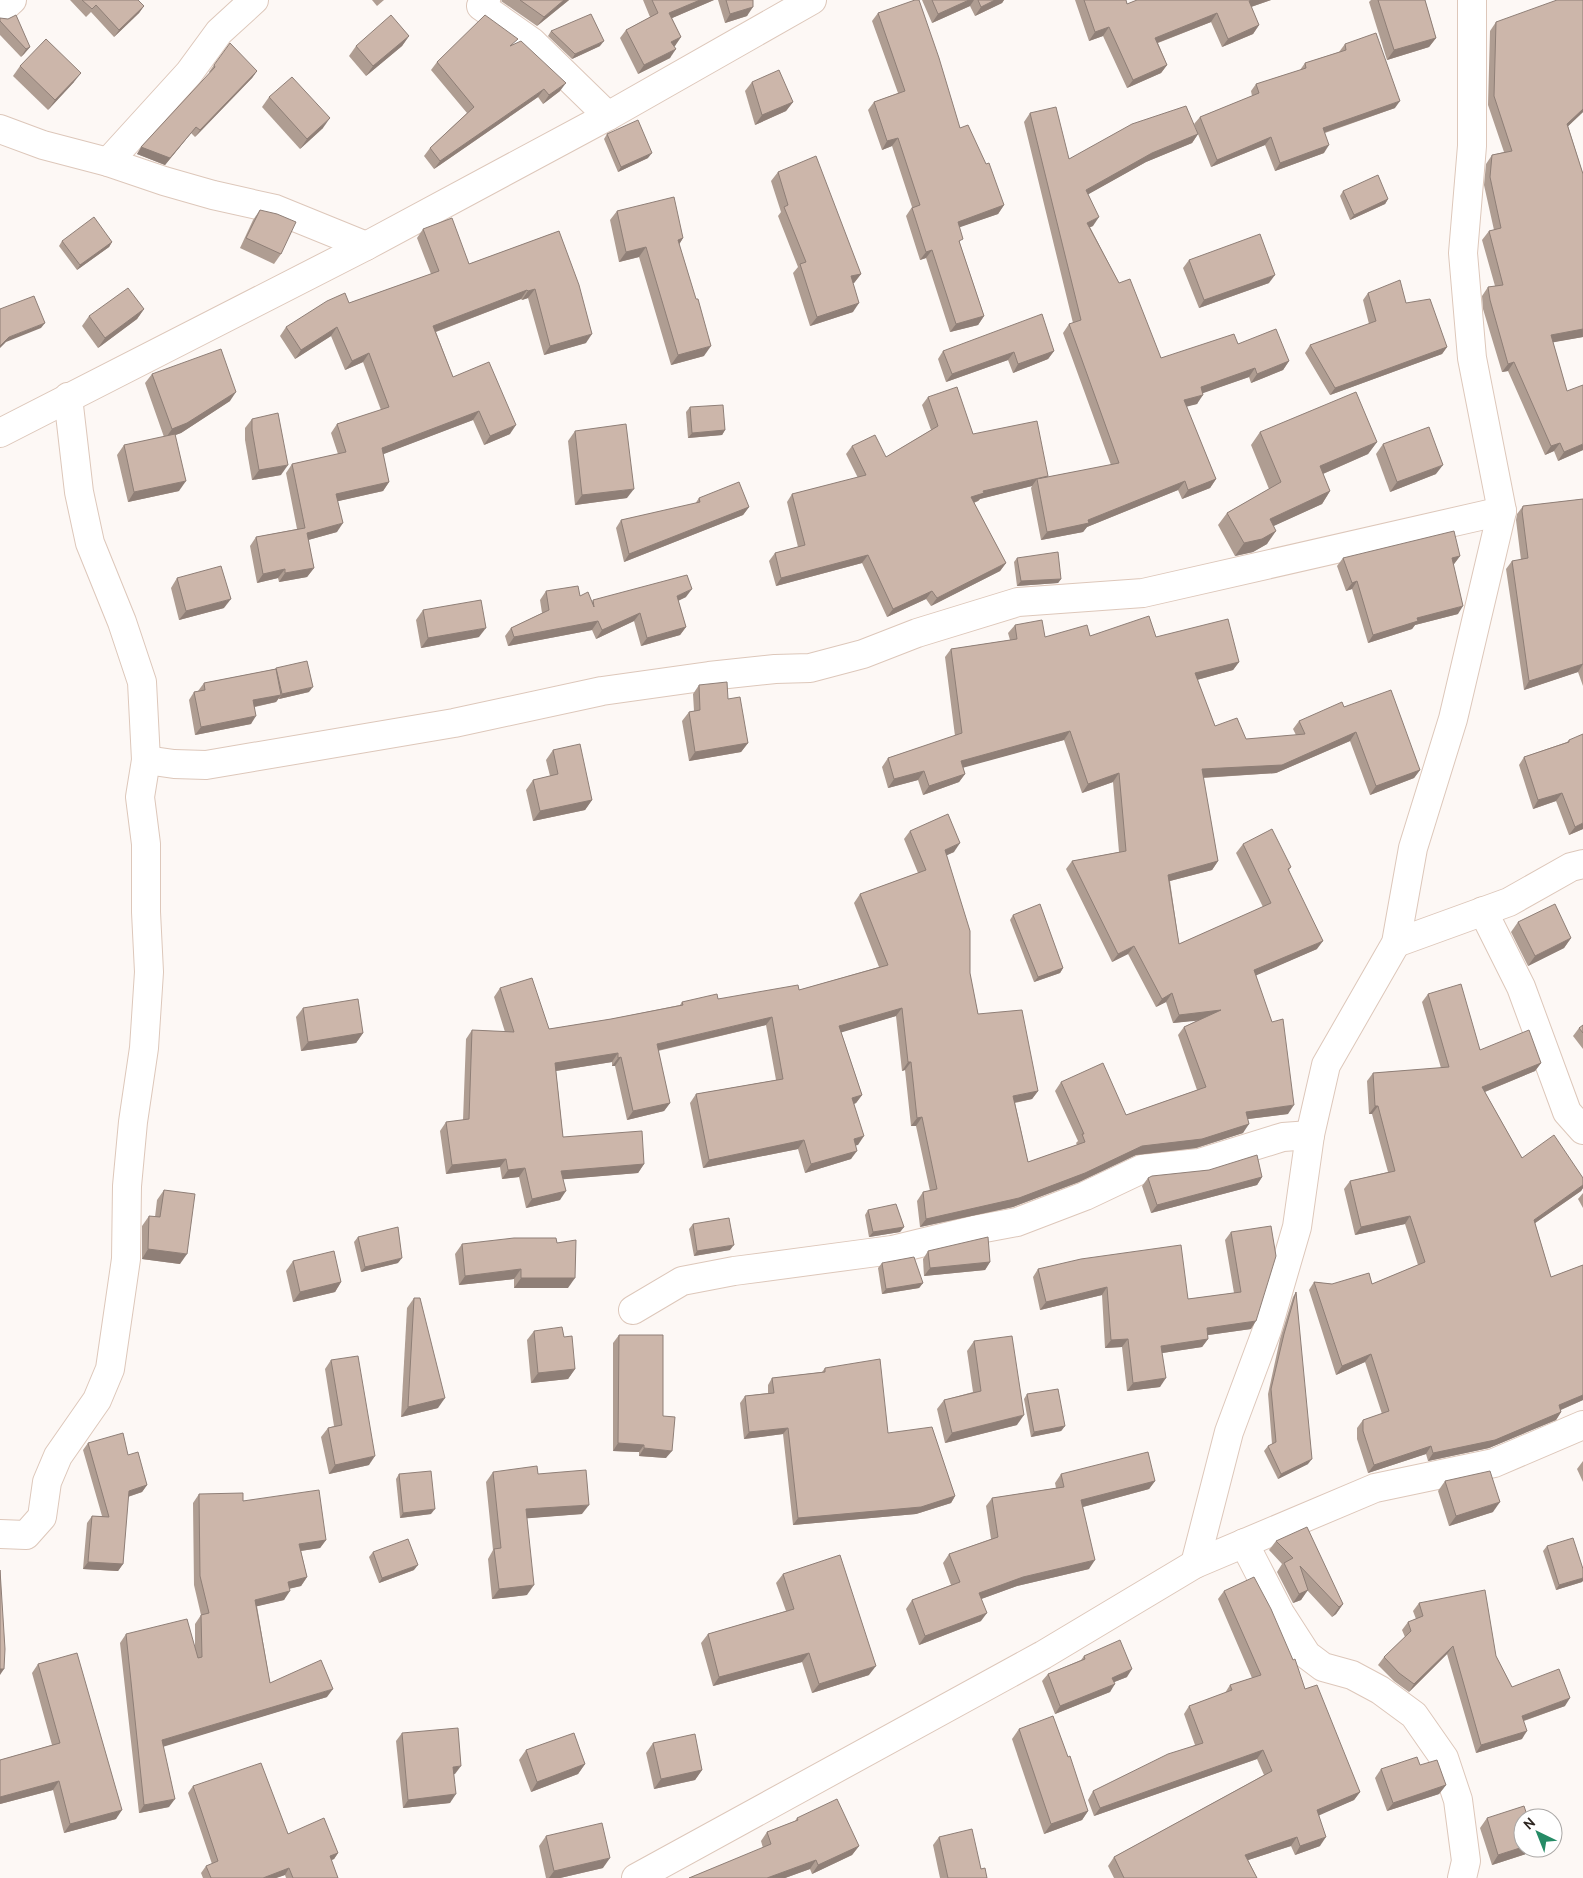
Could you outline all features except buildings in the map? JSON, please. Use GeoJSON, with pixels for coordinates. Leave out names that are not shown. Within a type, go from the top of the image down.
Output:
{"type":"FeatureCollection","features":[{"type":"Feature","properties":{"kind":"street"},"geometry":{"type":"LineString","coordinates":[[0,11],[12,0]]}},
{"type":"Feature","properties":{"kind":"street"},"geometry":{"type":"LineString","coordinates":[[108,162],[189,73],[219,32],[254,0]]}},
{"type":"Feature","properties":{"kind":"street"},"geometry":{"type":"LineString","coordinates":[[486,0],[481,6],[532,42],[608,116]]}},
{"type":"Feature","properties":{"kind":"street"},"geometry":{"type":"LineString","coordinates":[[0,433],[366,246],[608,116],[812,0]]}},
{"type":"Feature","properties":{"kind":"street"},"geometry":{"type":"LineString","coordinates":[[1195,1564],[1229,1432],[1267,1330],[1297,1227],[1310,1134],[1326,1064],[1396,943],[1413,848],[1453,719],[1502,511],[1472,358],[1464,253],[1472,146],[1472,0]]}},
{"type":"Feature","properties":{"kind":"street"},"geometry":{"type":"LineString","coordinates":[[0,129],[43,145],[108,162],[213,195],[275,209],[366,246]]}},
{"type":"Feature","properties":{"kind":"street"},"geometry":{"type":"LineString","coordinates":[[0,1534],[26,1535],[42,1517],[47,1482],[58,1456],[97,1400],[110,1369],[126,1259],[127,1186],[133,1122],[144,1048],[149,972],[146,912],[146,844],[140,797],[146,760],[142,682],[122,622],[90,543],[80,492],[68,398]]}},
{"type":"Feature","properties":{"kind":"street"},"geometry":{"type":"LineString","coordinates":[[146,760],[174,764],[206,765],[454,723],[602,691],[709,676],[775,669],[810,668],[863,654],[917,633],[1018,602],[1143,593],[1502,511]]}},
{"type":"Feature","properties":{"kind":"street"},"geometry":{"type":"LineString","coordinates":[[1396,943],[1509,902],[1571,867],[1583,864]]}},
{"type":"Feature","properties":{"kind":"street"},"geometry":{"type":"LineString","coordinates":[[1483,911],[1521,987],[1567,1112],[1583,1130]]}},
{"type":"Feature","properties":{"kind":"street"},"geometry":{"type":"LineString","coordinates":[[633,1310],[682,1281],[734,1271],[892,1250],[974,1230],[1017,1222],[1085,1196],[1142,1169],[1199,1163],[1283,1136],[1310,1134]]}},
{"type":"Feature","properties":{"kind":"street"},"geometry":{"type":"LineString","coordinates":[[636,1878],[1043,1655],[1195,1564],[1375,1488],[1494,1463],[1583,1425]]}},
{"type":"Feature","properties":{"kind":"street"},"geometry":{"type":"LineString","coordinates":[[1244,1543],[1280,1613],[1307,1656],[1323,1667],[1352,1675],[1380,1690],[1414,1715],[1444,1758],[1458,1800],[1466,1861],[1462,1878]]}}]}
